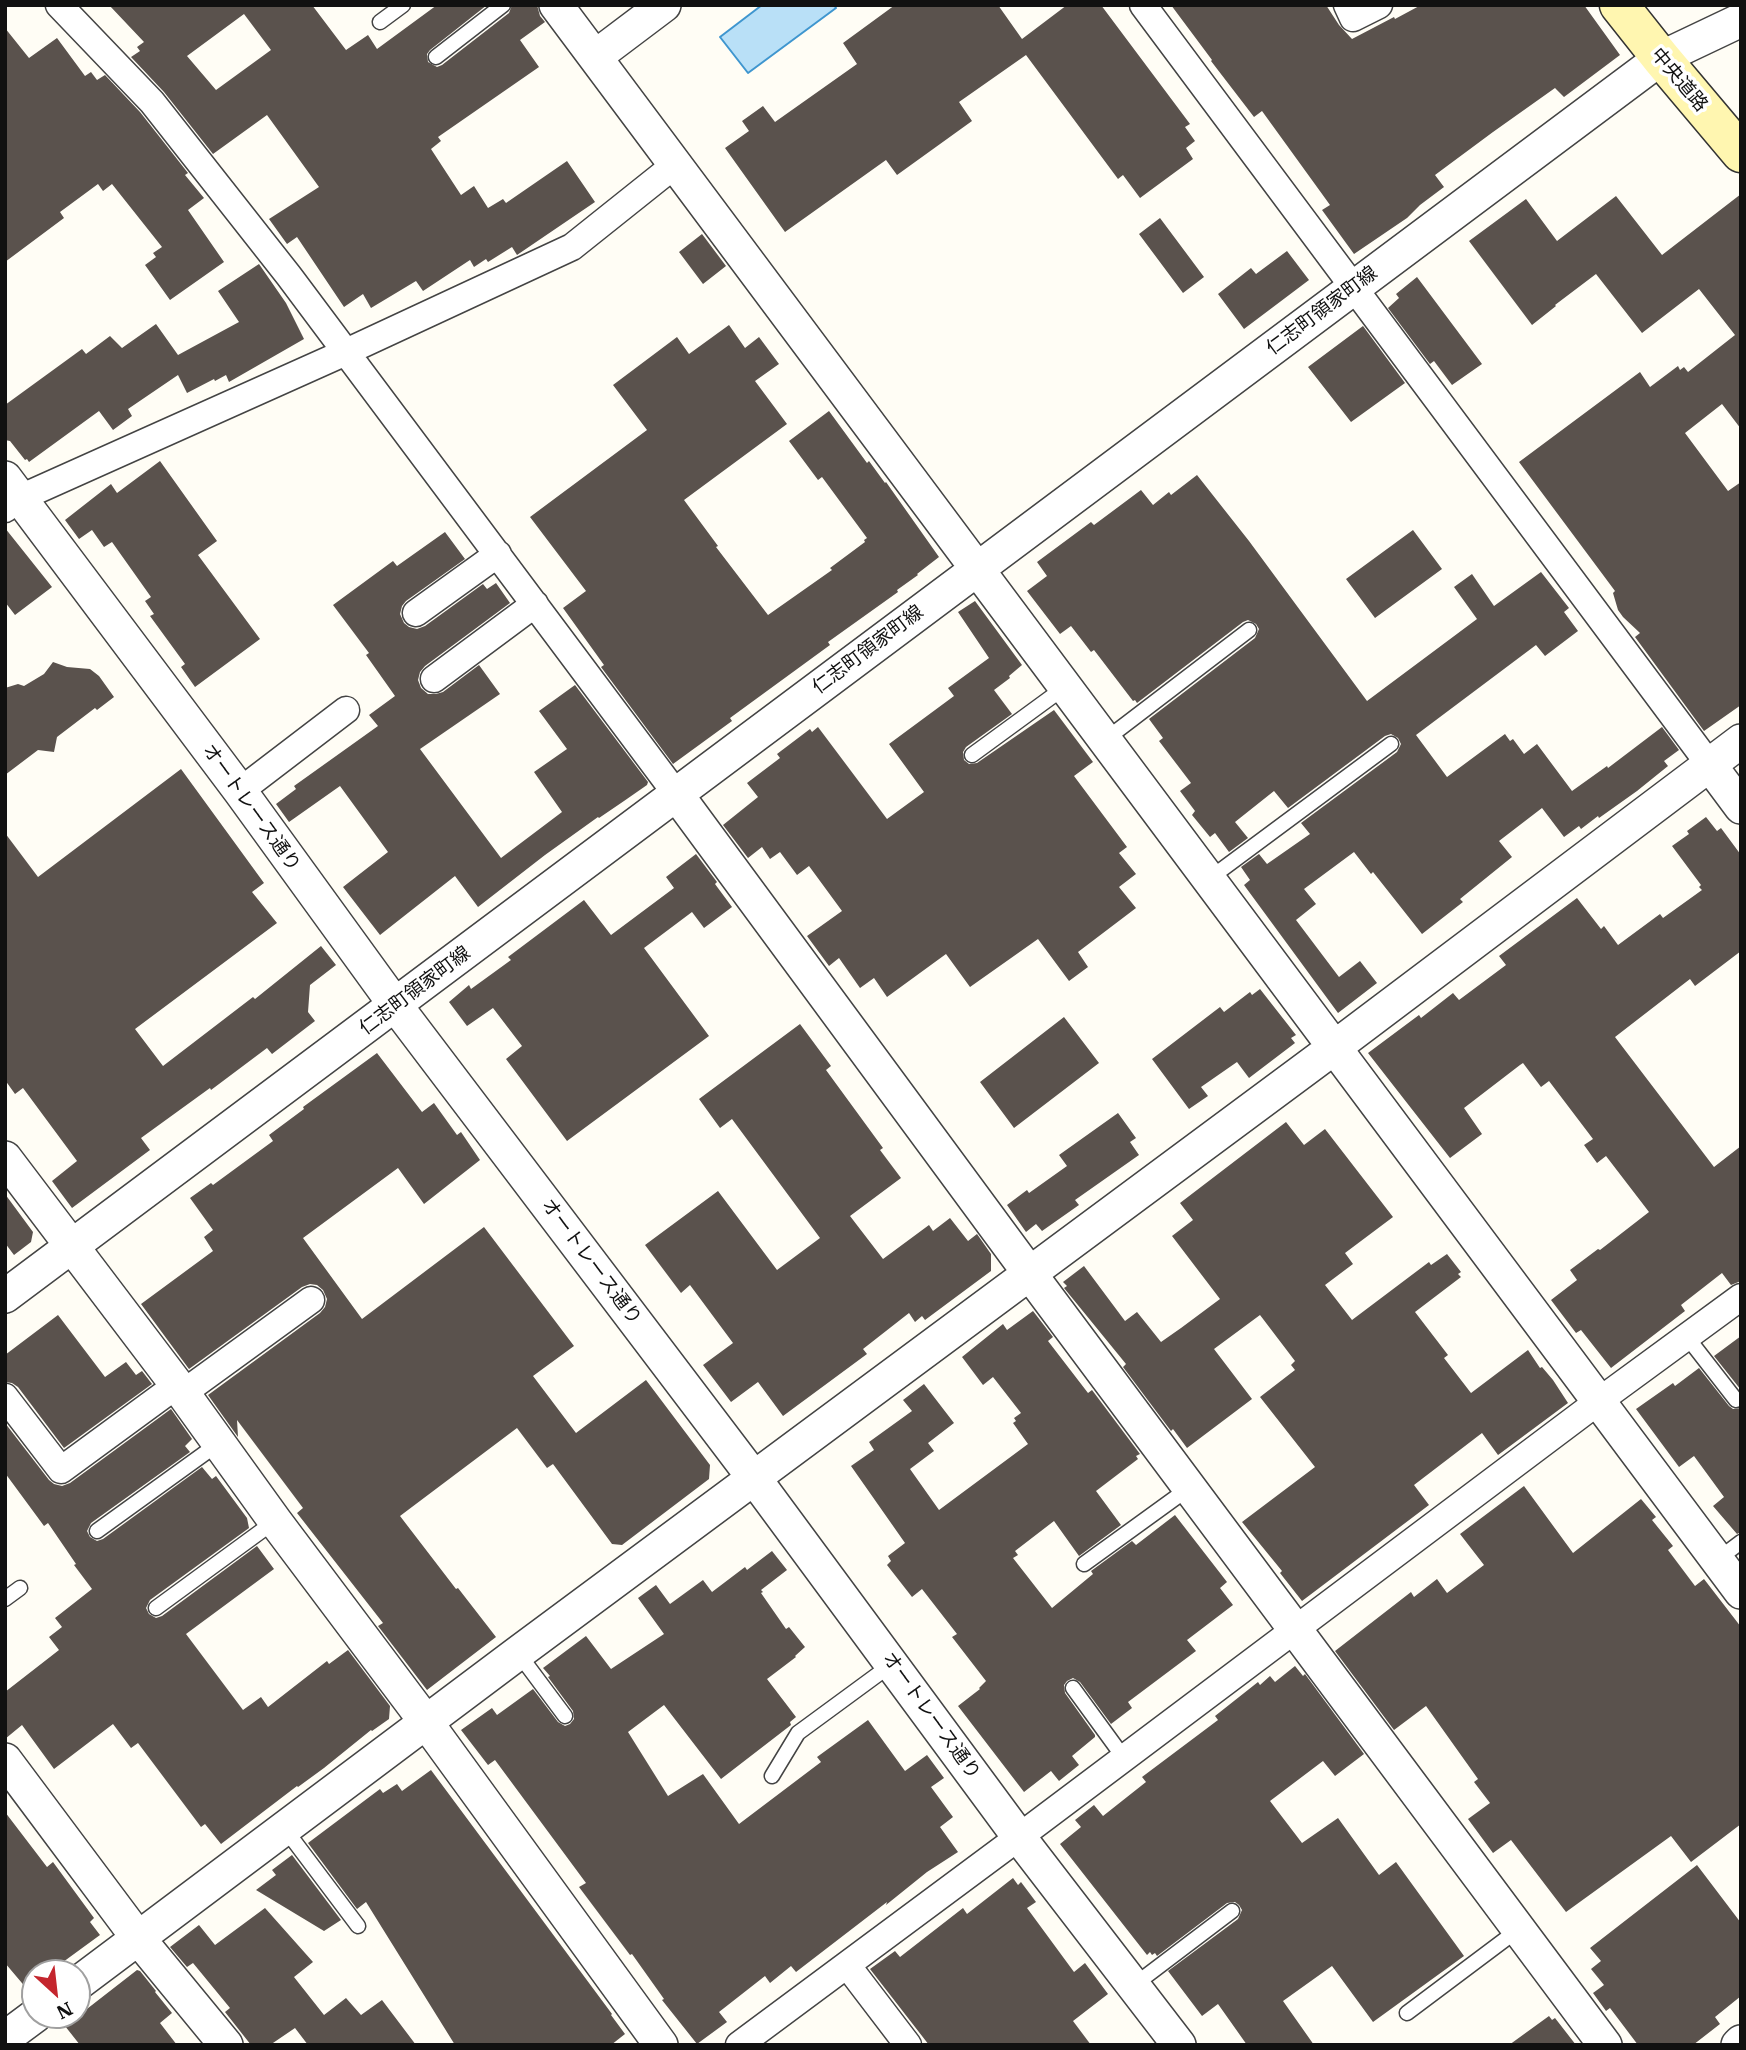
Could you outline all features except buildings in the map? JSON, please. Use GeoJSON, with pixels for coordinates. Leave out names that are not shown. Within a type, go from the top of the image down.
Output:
{"type":"FeatureCollection","features":[{"type":"Feature","properties":{"kind":"main road","name":"中央道路"},"geometry":{"type":"LineString","coordinates":[[1619,5],[1741,153]]}},
{"type":"Feature","properties":{"kind":"street"},"geometry":{"type":"LineString","coordinates":[[59,5],[152,102],[289,276],[1605,2045]]}},
{"type":"Feature","properties":{"kind":"street"},"geometry":{"type":"LineString","coordinates":[[556,5],[1599,1401],[1729,1551],[1741,1592]]}},
{"type":"Feature","properties":{"kind":"street"},"geometry":{"type":"LineString","coordinates":[[595,57],[664,5]]}},
{"type":"Feature","properties":{"kind":"street"},"geometry":{"type":"LineString","coordinates":[[1143,5],[1741,807]]}},
{"type":"Feature","properties":{"kind":"street"},"geometry":{"type":"LineString","coordinates":[[1347,5],[1353,18],[1379,5]]}},
{"type":"Feature","properties":{"kind":"street","name":"仁志町領家町線"},"geometry":{"type":"LineString","coordinates":[[5,1296],[1661,58],[1741,20]]}},
{"type":"Feature","properties":{"kind":"street"},"geometry":{"type":"LineString","coordinates":[[10,495],[346,352],[572,247],[676,164]]}},
{"type":"Feature","properties":{"kind":"street","name":"オートレース通り"},"geometry":{"type":"LineString","coordinates":[[10,495],[240,791],[396,1006],[754,1478],[1019,1837],[1179,2045]]}},
{"type":"Feature","properties":{"kind":"street"},"geometry":{"type":"LineString","coordinates":[[416,613],[498,554]]}},
{"type":"Feature","properties":{"kind":"street"},"geometry":{"type":"LineString","coordinates":[[434,679],[535,604]]}},
{"type":"Feature","properties":{"kind":"street"},"geometry":{"type":"LineString","coordinates":[[240,791],[346,710]]}},
{"type":"Feature","properties":{"kind":"street"},"geometry":{"type":"LineString","coordinates":[[91,1973],[517,1653],[1335,1047],[1741,741]]}},
{"type":"Feature","properties":{"kind":"street"},"geometry":{"type":"LineString","coordinates":[[5,1157],[180,1389],[661,2045]]}},
{"type":"Feature","properties":{"kind":"street"},"geometry":{"type":"LineString","coordinates":[[739,2045],[1741,1297]]}},
{"type":"Feature","properties":{"kind":"street"},"geometry":{"type":"LineString","coordinates":[[5,1397],[61,1470],[311,1300]]}},
{"type":"Feature","properties":{"kind":"street"},"geometry":{"type":"LineString","coordinates":[[5,1760],[138,1938],[226,2045]]}},
{"type":"Feature","properties":{"kind":"street"},"geometry":{"type":"LineString","coordinates":[[847,1965],[908,2045]]}},
{"type":"Feature","properties":{"kind":"street"},"geometry":{"type":"LineString","coordinates":[[5,2038],[21,2026]]}},
{"type":"Feature","properties":{"kind":"lane"},"geometry":{"type":"LineString","coordinates":[[380,22],[403,5]]}},
{"type":"Feature","properties":{"kind":"lane"},"geometry":{"type":"LineString","coordinates":[[436,57],[503,5]]}},
{"type":"Feature","properties":{"kind":"lane"},"geometry":{"type":"LineString","coordinates":[[1105,740],[1249,630]]}},
{"type":"Feature","properties":{"kind":"lane"},"geometry":{"type":"LineString","coordinates":[[972,755],[1065,687]]}},
{"type":"Feature","properties":{"kind":"lane"},"geometry":{"type":"LineString","coordinates":[[1209,879],[1391,744]]}},
{"type":"Feature","properties":{"kind":"lane"},"geometry":{"type":"LineString","coordinates":[[1687,1337],[1736,1400]]}},
{"type":"Feature","properties":{"kind":"lane"},"geometry":{"type":"LineString","coordinates":[[97,1531],[219,1443]]}},
{"type":"Feature","properties":{"kind":"lane"},"geometry":{"type":"LineString","coordinates":[[1084,1564],[1189,1488]]}},
{"type":"Feature","properties":{"kind":"lane"},"geometry":{"type":"LineString","coordinates":[[156,1608],[275,1521]]}},
{"type":"Feature","properties":{"kind":"lane"},"geometry":{"type":"LineString","coordinates":[[5,1599],[20,1588]]}},
{"type":"Feature","properties":{"kind":"lane"},"geometry":{"type":"LineString","coordinates":[[517,1653],[565,1716]]}},
{"type":"Feature","properties":{"kind":"lane"},"geometry":{"type":"LineString","coordinates":[[772,1776],[798,1733],[893,1664]]}},
{"type":"Feature","properties":{"kind":"lane"},"geometry":{"type":"LineString","coordinates":[[1073,1688],[1124,1758]]}},
{"type":"Feature","properties":{"kind":"lane"},"geometry":{"type":"LineString","coordinates":[[285,1829],[358,1926]]}},
{"type":"Feature","properties":{"kind":"lane"},"geometry":{"type":"LineString","coordinates":[[1133,1986],[1232,1911]]}},
{"type":"Feature","properties":{"kind":"lane"},"geometry":{"type":"LineString","coordinates":[[1407,2013],[1519,1929]]}},
{"type":"Feature","properties":{"kind":"water"},"geometry":{"type":"Polygon","coordinates":[[[762,5],[834,5],[836,8],[748,73],[720,37],[762,5]]]}}]}
